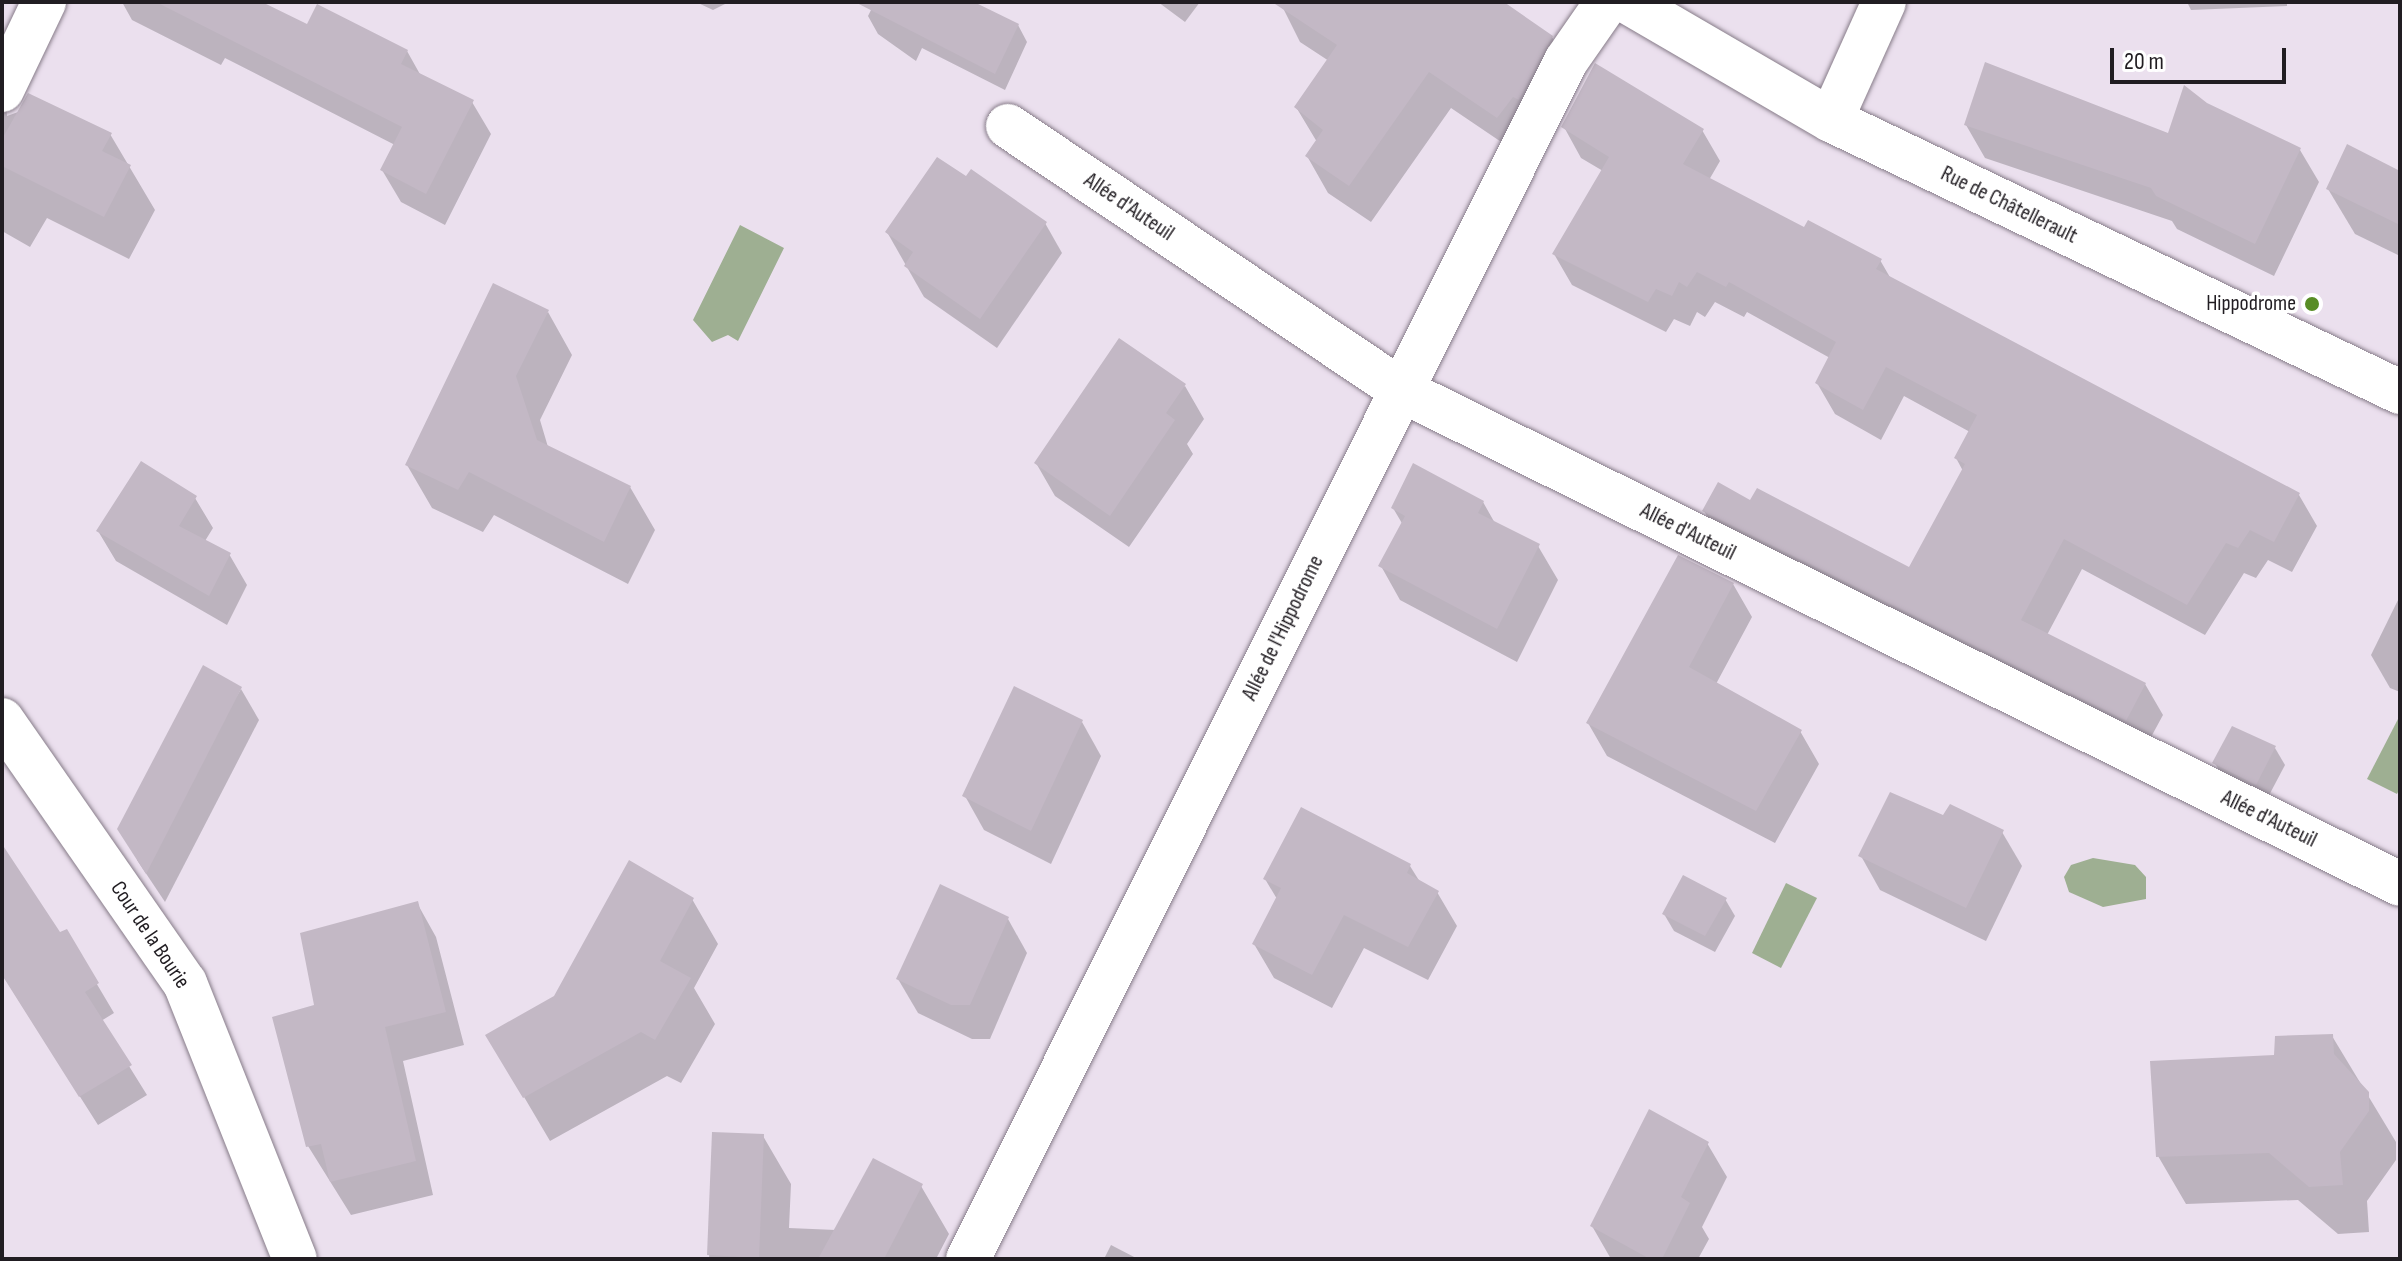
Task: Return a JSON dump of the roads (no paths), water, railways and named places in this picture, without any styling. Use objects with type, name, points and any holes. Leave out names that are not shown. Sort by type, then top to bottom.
[{"type":"street","points":[[2,90],[44,2]]},
{"type":"street","name":"Allée de l'Hippodrome","points":[[968,1259],[1566,61],[1607,2]]},
{"type":"street","name":"Rue de Châtellerault","points":[[1628,2],[1831,120],[2400,392]]},
{"type":"street","points":[[1831,120],[1884,2]]},
{"type":"street","name":"Allée d'Auteuil","points":[[1008,126],[1401,390],[2400,884]]},
{"type":"street","name":"Cour de la Bourie","points":[[2,720],[185,983],[295,1259]]},
{"type":"place","name":"Hippodrome","points":[[2312,304]]}]
